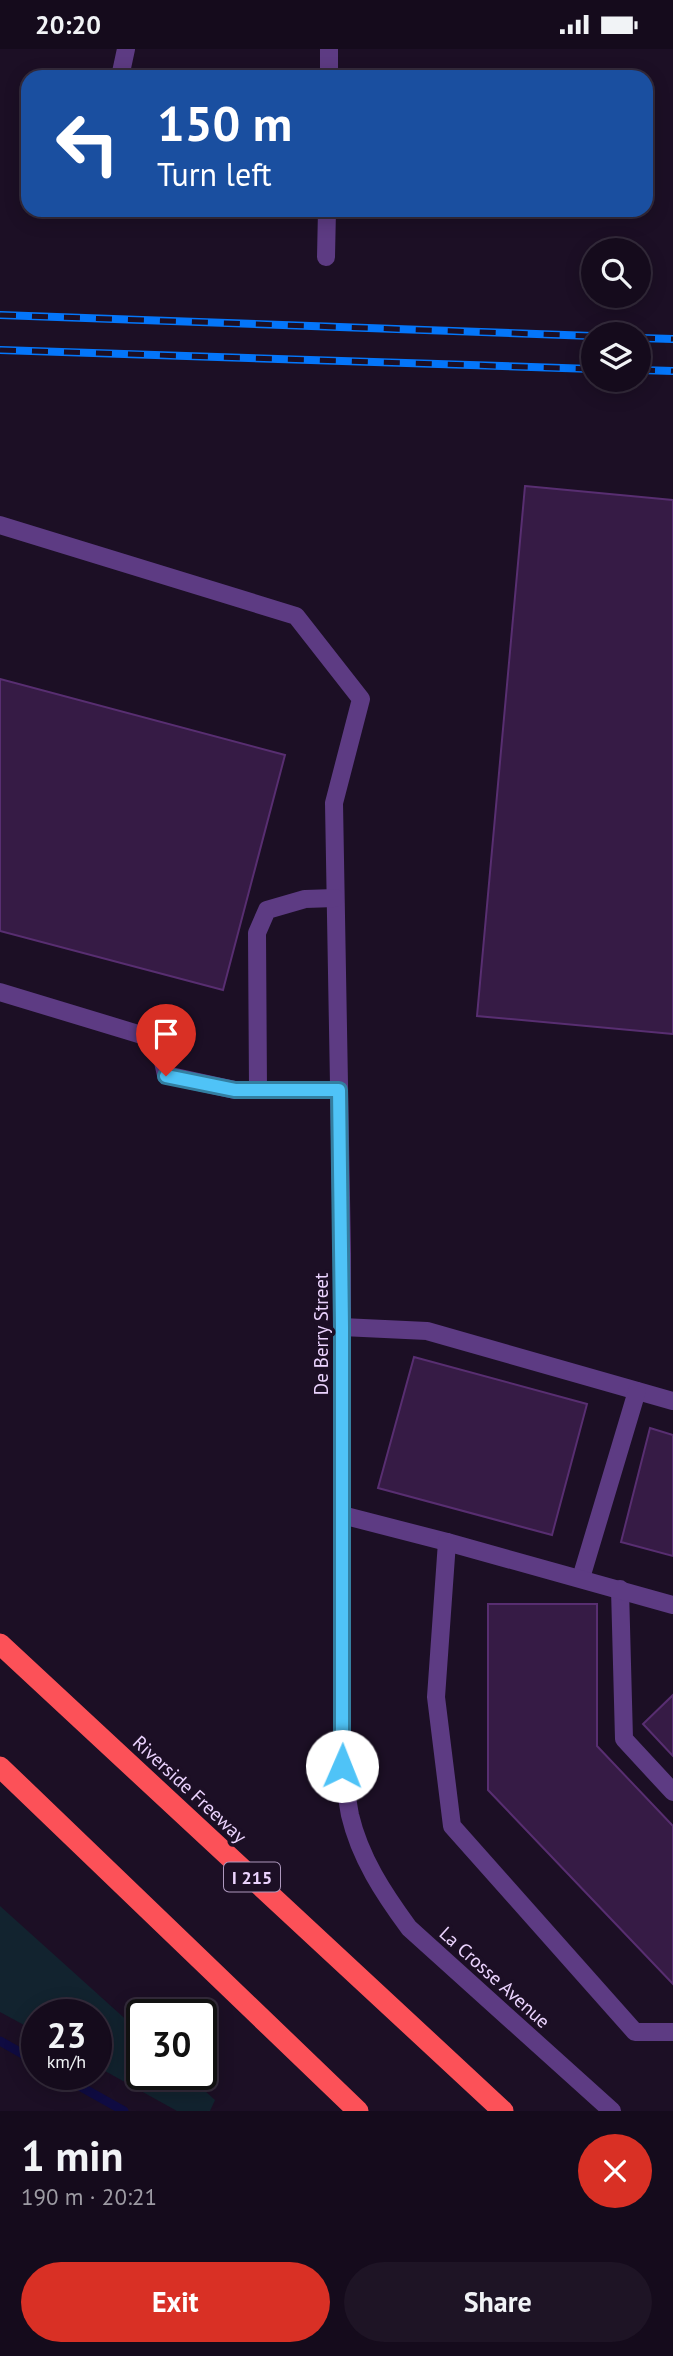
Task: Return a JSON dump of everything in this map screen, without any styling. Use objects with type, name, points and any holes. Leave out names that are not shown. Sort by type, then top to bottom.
[{"type":"highway","name":"Riverside Freeway","points":[[0,1644],[503,2111]]},
{"type":"highway","points":[[0,1767],[358,2111]]},
{"type":"street","points":[[122,70],[126,49]]},
{"type":"street","points":[[329,49],[329,70]]},
{"type":"street","points":[[326,257],[327,217]]},
{"type":"street","name":"De Berry Street","points":[[0,525],[296,616],[362,699],[334,803],[342,1327],[342,1766],[351,1817],[366,1861]]},
{"type":"street","points":[[258,1089],[257,933],[267,910],[304,899],[335,898]]},
{"type":"street","points":[[0,992],[158,1040],[166,1076],[235,1090],[339,1090]]},
{"type":"street","points":[[342,1327],[427,1331],[673,1401]]},
{"type":"street","points":[[581,1577],[637,1391]]},
{"type":"street","points":[[342,1515],[581,1577],[673,1605]]},
{"type":"street","points":[[447,1542],[436,1697],[452,1826],[635,2032],[673,2032]]},
{"type":"street","points":[[620,1589],[624,1739],[673,1792]]},
{"type":"street","name":"La Crosse Avenue","points":[[366,1861],[409,1928],[612,2111]]},
{"type":"shaded area","points":[[0,1906],[103,1999],[21,1999],[21,2023],[0,2012]]},
{"type":"shaded area","points":[[112,2007],[126,2020],[126,2083],[112,2075]]},
{"type":"shaded area","points":[[139,2090],[204,2090],[215,2100],[210,2111],[177,2111]]},
{"type":"building","points":[[525,486],[673,500],[673,1034],[477,1016]]},
{"type":"building","points":[[0,679],[285,755],[223,990],[0,931]]},
{"type":"building","points":[[414,1357],[587,1404],[552,1535],[378,1488]]},
{"type":"building","points":[[650,1428],[673,1435],[673,1556],[621,1542]]},
{"type":"building","points":[[488,1604],[597,1604],[597,1746],[673,1826],[673,1984],[488,1790]]},
{"type":"building","points":[[673,1695],[673,1756],[643,1724]]},
{"type":"waterway","points":[[0,2041],[21,2053]]},
{"type":"waterway","points":[[87,2090],[124,2111]]},
{"type":"railway","points":[[0,315],[581,336]]},
{"type":"railway","points":[[651,338],[673,339]]},
{"type":"railway","points":[[0,350],[581,369]]},
{"type":"railway","points":[[651,370],[673,371]]},
{"type":"route","points":[[166,1076],[235,1090],[339,1090],[342,1766]]}]
